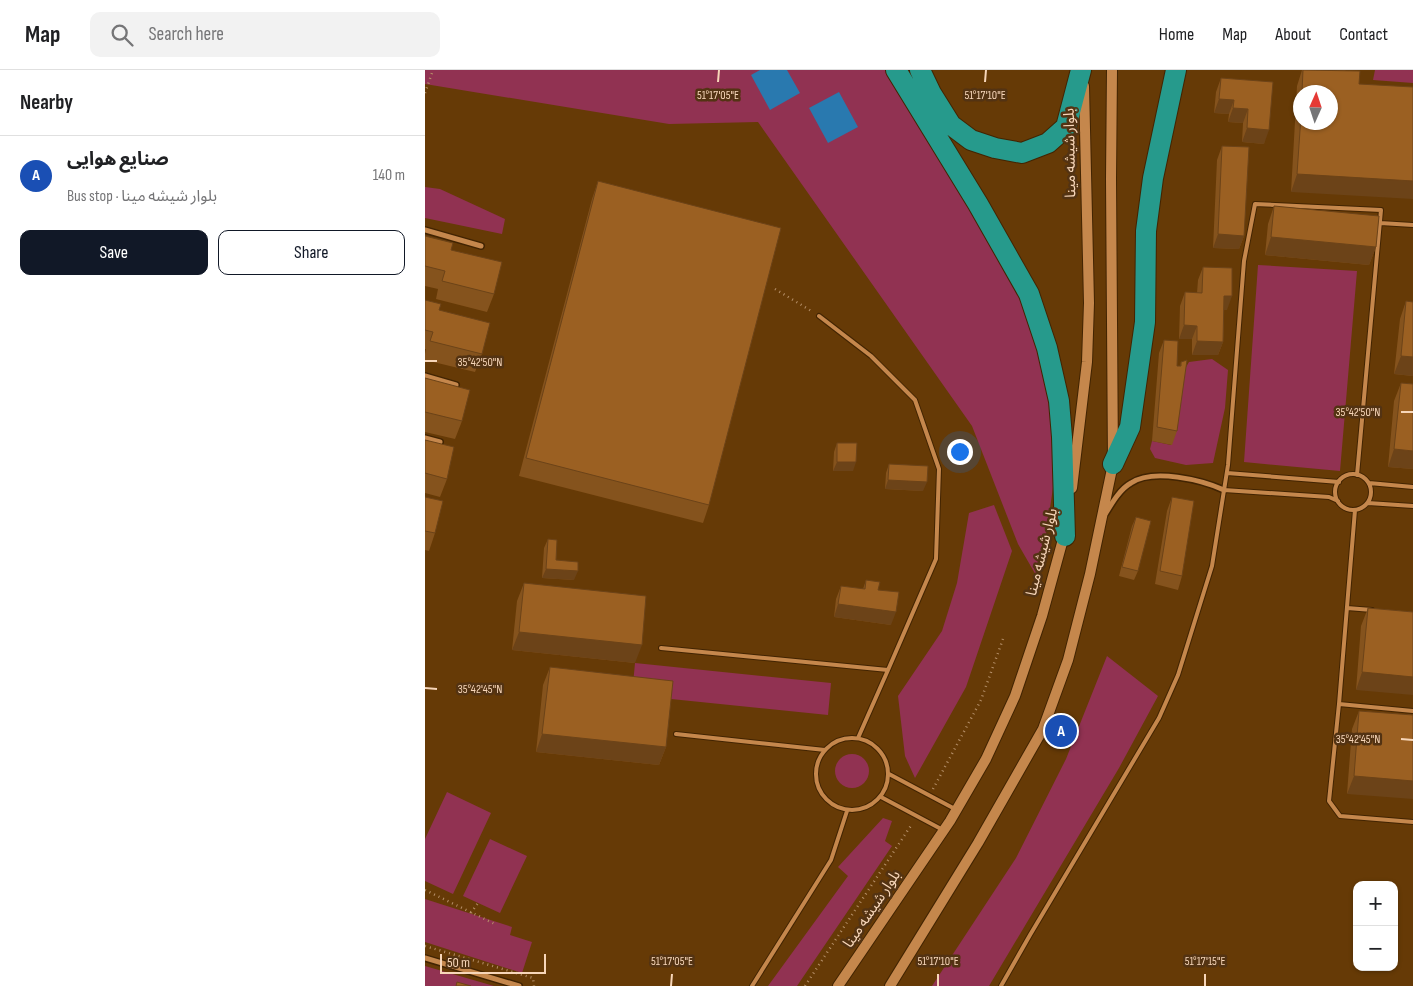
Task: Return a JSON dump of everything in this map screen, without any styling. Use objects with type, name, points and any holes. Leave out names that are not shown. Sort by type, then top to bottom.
[{"type":"highway","points":[[896,70],[978,204],[1029,294],[1047,348],[1059,401],[1065,536]]},
{"type":"highway","points":[[920,70],[931,93],[951,125],[971,140],[995,148],[1022,153],[1048,143],[1066,126],[1082,70]]},
{"type":"highway","points":[[1113,464],[1130,427],[1145,322],[1146,231],[1153,178],[1176,70]]},
{"type":"main road","name":"بلوار شیشه مینا","points":[[838,986],[957,810],[986,759],[1015,696],[1042,616],[1065,536],[1087,362],[1089,303],[1082,70]]},
{"type":"main road","points":[[890,986],[978,843],[1043,729],[1068,660],[1090,574],[1113,464],[1112,70]]},
{"type":"street","points":[[425,230],[481,246]]},
{"type":"street","points":[[425,376],[456,384]]},
{"type":"street","points":[[425,438],[440,442]]},
{"type":"street","points":[[1101,519],[1115,499],[1131,482],[1155,475],[1210,484],[1224,490]]},
{"type":"street","points":[[425,958],[519,986]]},
{"type":"lane","points":[[1001,986],[1159,718],[1178,674],[1212,566],[1227,473],[1244,261],[1255,204],[1381,210],[1357,475]]},
{"type":"lane","points":[[1380,223],[1413,225]]},
{"type":"lane","points":[[819,316],[871,356],[915,400],[939,469],[936,559],[858,738]]},
{"type":"lane","points":[[1227,473],[1339,482]]},
{"type":"lane","points":[[1224,490],[1329,497],[1338,501],[1345,508],[1355,510],[1368,502],[1371,493],[1369,484],[1357,475],[1347,476],[1339,482],[1335,491],[1338,501]]},
{"type":"lane","points":[[1369,484],[1413,487]]},
{"type":"lane","points":[[1368,502],[1413,506]]},
{"type":"lane","points":[[1355,510],[1329,801],[1340,816],[1413,822]]},
{"type":"lane","points":[[1347,608],[1375,610]]},
{"type":"lane","points":[[661,648],[888,670]]},
{"type":"lane","points":[[1339,704],[1413,711]]},
{"type":"lane","points":[[676,734],[825,750]]},
{"type":"lane","points":[[858,738],[870,742],[880,750],[886,761],[889,774],[887,786],[881,797],[871,806],[860,810],[847,811],[835,807],[826,800],[816,781],[819,759],[825,750],[833,743],[845,739],[858,738]]},
{"type":"lane","points":[[889,774],[957,810]]},
{"type":"lane","points":[[881,797],[943,830]]},
{"type":"lane","points":[[752,986],[831,860],[847,811]]},
{"type":"path","points":[[425,93],[433,70]]},
{"type":"path","points":[[775,289],[819,316]]},
{"type":"path","points":[[425,890],[495,924]]},
{"type":"path","points":[[471,912],[478,902]]},
{"type":"path","points":[[425,946],[533,978],[534,986]]},
{"type":"shaded area","points":[[425,70],[887,70],[998,252],[1024,304],[1049,380],[1054,481],[1046,535],[1037,577],[1018,544],[972,426],[758,122],[669,124],[425,84]]},
{"type":"shaded area","points":[[1375,70],[1413,70],[1413,83],[1373,80]]},
{"type":"shaded area","points":[[425,187],[440,189],[505,219],[502,234],[425,218]]},
{"type":"shaded area","points":[[1258,265],[1357,271],[1340,471],[1244,462]]},
{"type":"shaded area","points":[[1212,359],[1228,370],[1225,408],[1213,463],[1186,465],[1155,458],[1150,449],[1152,441],[1171,445],[1182,374],[1189,362]]},
{"type":"shaded area","points":[[994,505],[1012,551],[966,687],[915,778],[905,756],[898,696],[942,631],[957,583],[969,513]]},
{"type":"shaded area","points":[[1107,656],[1158,696],[1119,768],[989,986],[932,986],[1016,858],[1066,759]]},
{"type":"shaded area","points":[[635,663],[831,683],[828,715],[632,695]]},
{"type":"shaded area","points":[[852,754],[859,755],[864,759],[868,764],[868,778],[864,783],[859,787],[852,788],[845,787],[840,783],[836,778],[835,771],[836,764],[840,759],[845,755]]},
{"type":"shaded area","points":[[447,792],[491,813],[453,894],[425,881],[425,839]]},
{"type":"shaded area","points":[[883,818],[892,821],[885,841],[892,846],[797,986],[768,986],[848,876],[838,867]]},
{"type":"shaded area","points":[[490,839],[527,856],[500,913],[463,896]]},
{"type":"shaded area","points":[[425,899],[512,927],[510,935],[532,942],[522,973],[425,942]]},
{"type":"shaded area","points":[[425,966],[494,986],[425,986]]},
{"type":"water","points":[[760,70],[787,70],[800,93],[770,110],[751,75]]},
{"type":"water","points":[[839,92],[858,127],[828,143],[809,108]]},
{"type":"building","points":[[1303,70],[1360,71],[1359,84],[1413,87],[1413,181],[1297,174],[1300,130],[1338,130],[1338,85],[1302,85]]},
{"type":"building","points":[[1221,78],[1273,82],[1269,130],[1247,128],[1248,109],[1233,108],[1234,100],[1219,99]]},
{"type":"building","points":[[1222,146],[1249,147],[1244,236],[1218,234]]},
{"type":"building","points":[[598,181],[781,228],[709,505],[526,458]]},
{"type":"building","points":[[1274,206],[1379,216],[1376,247],[1271,237]]},
{"type":"building","points":[[425,236],[453,243],[451,250],[502,262],[494,294],[442,281],[445,271],[425,266]]},
{"type":"building","points":[[1203,267],[1232,268],[1232,296],[1224,296],[1223,342],[1197,341],[1197,326],[1184,325],[1185,292],[1202,293]]},
{"type":"building","points":[[425,300],[441,304],[439,310],[490,323],[482,354],[430,341],[433,332],[425,330]]},
{"type":"building","points":[[1406,301],[1413,302],[1413,357],[1401,356]]},
{"type":"building","points":[[1164,340],[1178,341],[1177,366],[1181,366],[1181,362],[1187,360],[1177,431],[1157,427]]},
{"type":"building","points":[[425,378],[470,390],[462,421],[425,412]]},
{"type":"building","points":[[1401,383],[1413,384],[1413,451],[1394,449]]},
{"type":"building","points":[[425,440],[454,447],[447,479],[425,473]]},
{"type":"building","points":[[837,443],[857,443],[856,462],[837,462]]},
{"type":"building","points":[[889,464],[928,466],[927,482],[888,480]]},
{"type":"building","points":[[425,497],[443,501],[435,533],[425,531]]},
{"type":"building","points":[[1172,497],[1194,501],[1182,576],[1160,571]]},
{"type":"building","points":[[1136,517],[1151,521],[1138,571],[1122,567]]},
{"type":"building","points":[[548,539],[557,540],[556,560],[578,562],[578,571],[546,569]]},
{"type":"building","points":[[866,580],[880,582],[878,590],[899,592],[896,612],[838,604],[841,586],[865,589]]},
{"type":"building","points":[[524,583],[646,596],[642,645],[519,632]]},
{"type":"building","points":[[1368,608],[1413,612],[1413,677],[1362,672]]},
{"type":"building","points":[[550,667],[673,681],[666,747],[542,734]]},
{"type":"building","points":[[1359,711],[1413,715],[1413,781],[1354,776]]},
{"type":"building","points":[[457,982],[471,986],[456,986]]},
{"type":"place","name":"صنایع هوایی","points":[[1061,731]]}]
